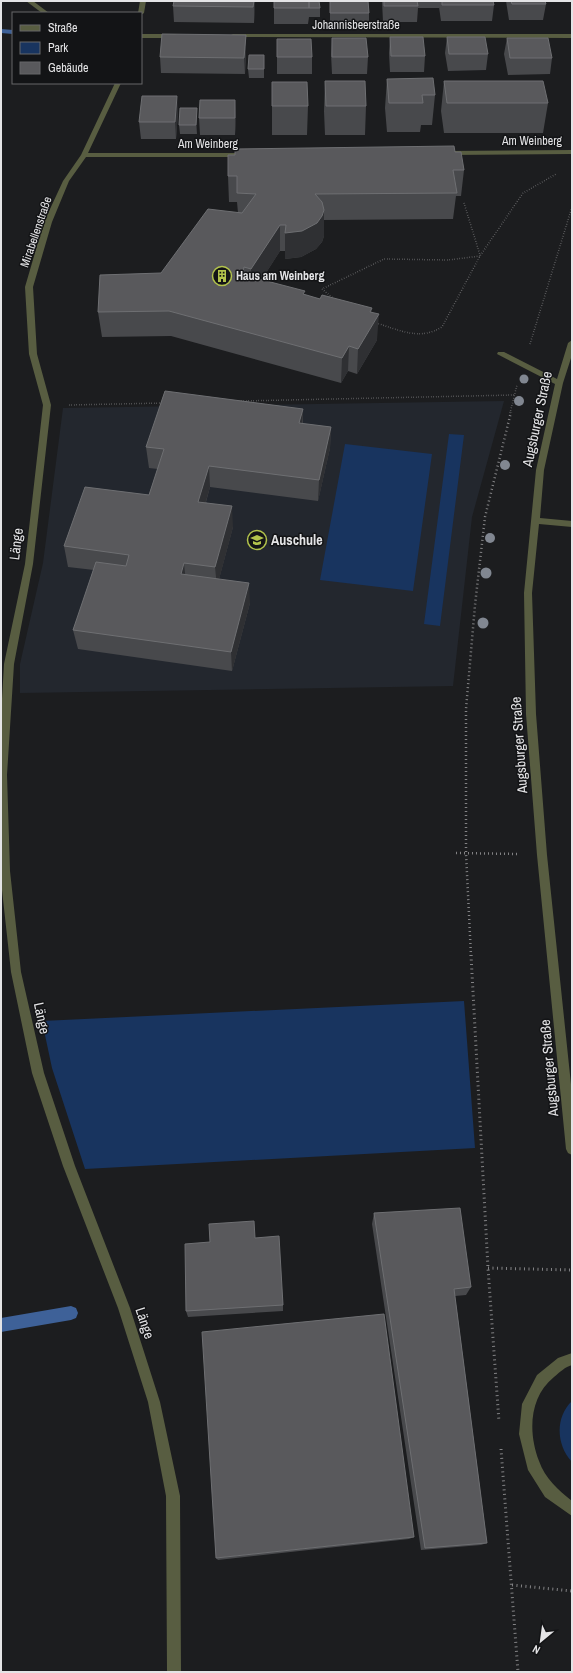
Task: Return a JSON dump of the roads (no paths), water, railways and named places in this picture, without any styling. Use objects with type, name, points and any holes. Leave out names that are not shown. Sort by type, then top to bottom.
[{"type":"street","points":[[29,1],[45,12]]},
{"type":"street","points":[[141,12],[143,1]]},
{"type":"street","points":[[142,36],[181,36]]},
{"type":"street","name":"Johannisbeerstraße","points":[[229,36],[572,36]]},
{"type":"street","name":"Mirabellenstraße","points":[[33,354],[29,287],[48,222],[66,181],[84,156],[118,84]]},
{"type":"street","name":"Am Weinberg","points":[[438,153],[572,152]]},
{"type":"street","name":"Am Weinberg","points":[[84,156],[257,154]]},
{"type":"street","name":"Augsburger Straße","points":[[572,343],[558,382],[540,470],[528,593],[532,714],[542,855],[572,1149]]},
{"type":"street","name":"Länge","points":[[33,354],[47,405],[29,564],[10,664],[2,774],[5,871],[16,972],[38,1073],[69,1166],[124,1308],[154,1402],[173,1496],[174,1672]]},
{"type":"street","points":[[501,354],[558,382]]},
{"type":"street","points":[[535,521],[572,524]]},
{"type":"street","points":[[572,1359],[562,1362],[541,1378],[528,1404],[525,1434],[532,1465],[550,1492],[572,1509]]},
{"type":"waterway","points":[[1,31],[12,32]]},
{"type":"waterway","points":[[1,1325],[71,1313]]},
{"type":"place","name":"Haus am Weinberg","points":[[222,276]]},
{"type":"place","name":"Auschule","points":[[257,540]]}]
